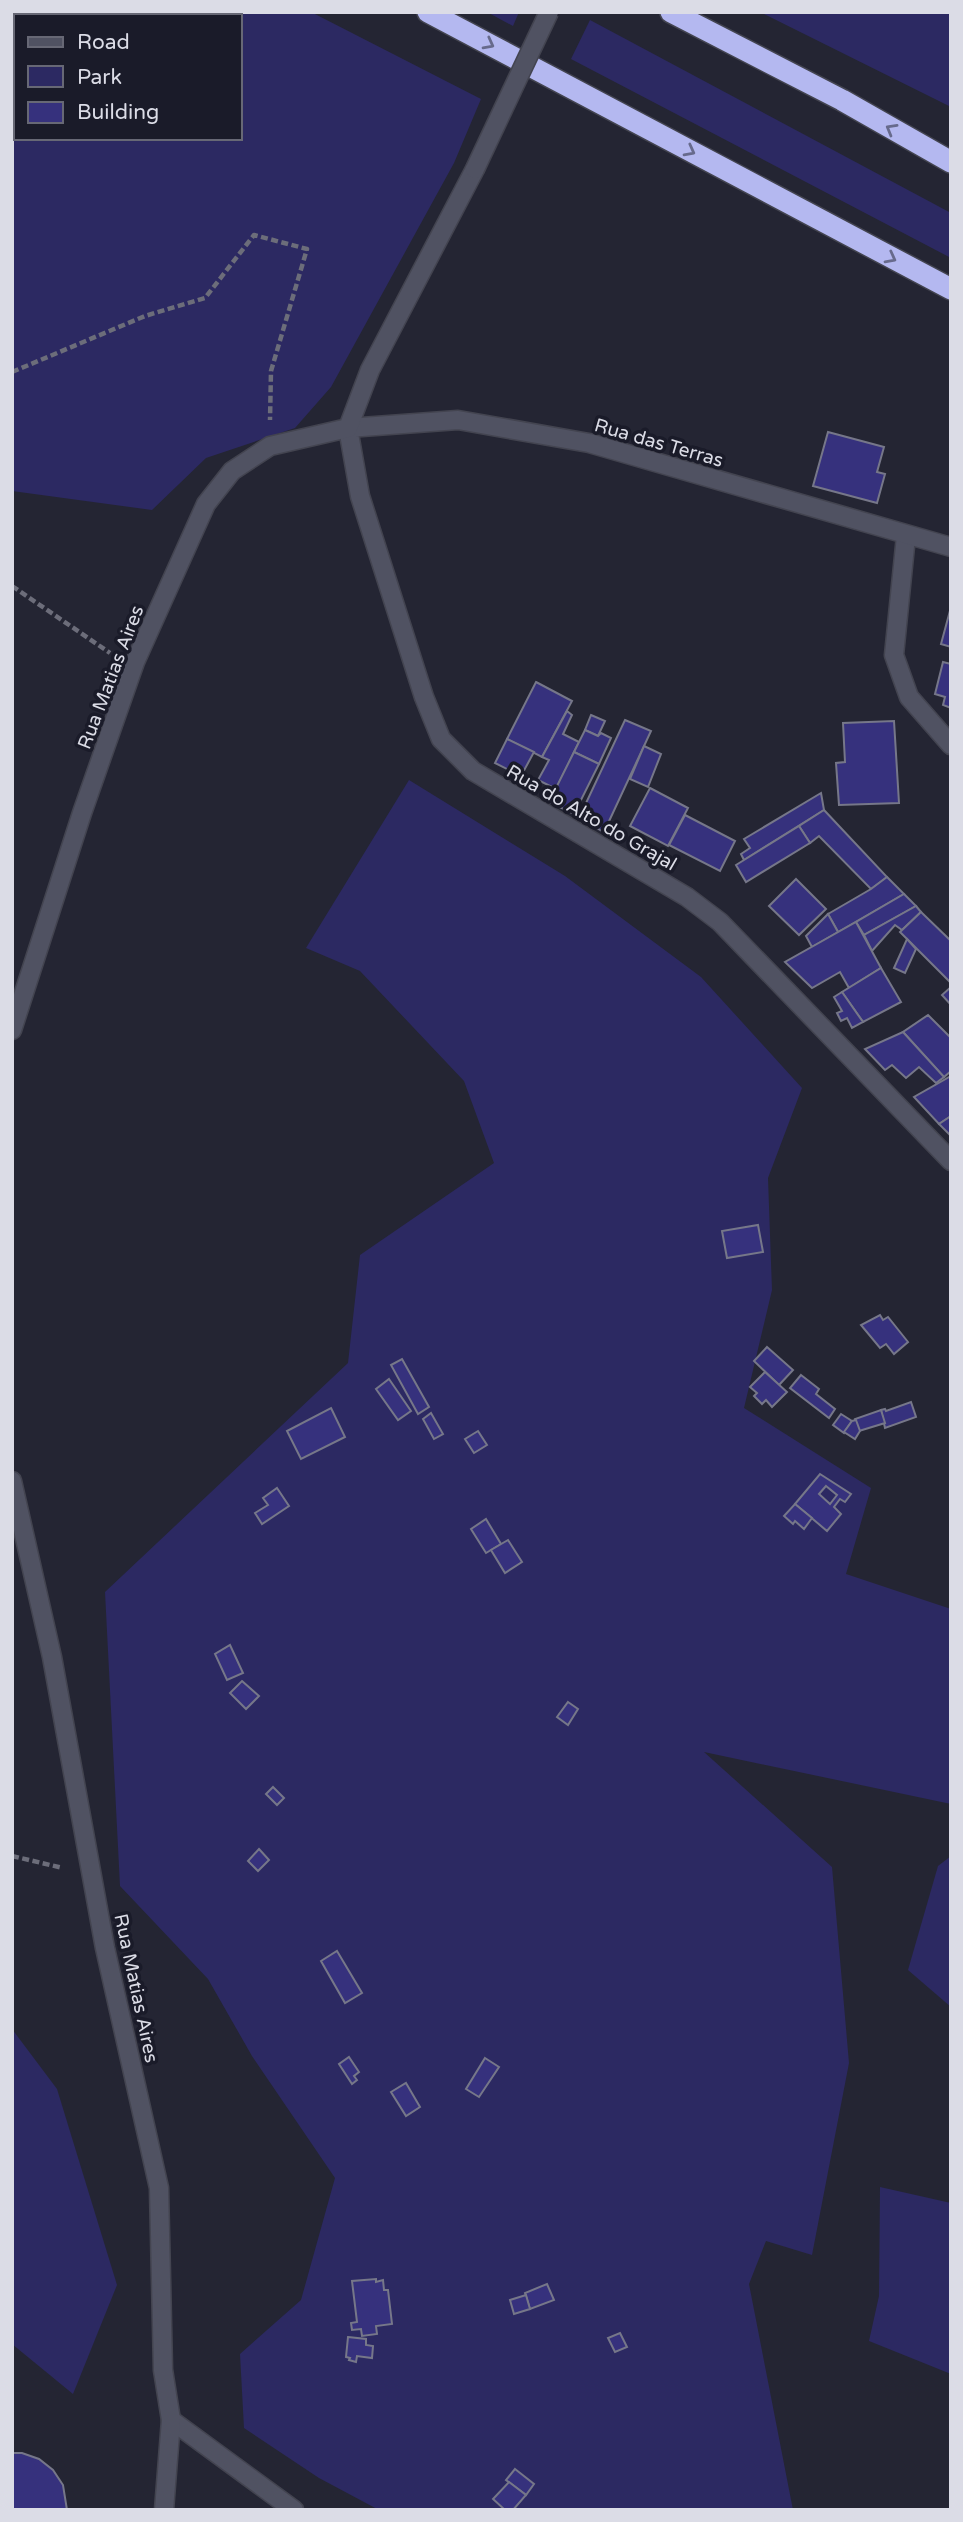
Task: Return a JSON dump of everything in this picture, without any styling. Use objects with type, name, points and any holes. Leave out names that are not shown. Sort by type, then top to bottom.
[{"type":"highway","points":[[428,12],[951,289]]},
{"type":"highway","points":[[671,12],[842,100],[951,162]]},
{"type":"street","points":[[348,428],[370,370],[475,169],[549,12]]},
{"type":"street","name":"Rua das Terras","points":[[348,428],[458,420],[589,443],[951,547]]},
{"type":"street","name":"Rua Matias Aires","points":[[12,1030],[82,813],[135,662],[206,504],[232,471],[270,446],[348,428]]},
{"type":"street","name":"Rua do Alto do Grajal","points":[[348,428],[360,496],[424,697],[441,739],[473,771],[687,897],[720,922],[951,1161]]},
{"type":"street","points":[[906,536],[894,656],[909,697],[951,745]]},
{"type":"street","name":"Rua Matias Aires","points":[[12,1481],[52,1657],[105,1948],[159,2188],[163,2370],[171,2420],[164,2510]]},
{"type":"street","points":[[171,2420],[294,2510]]},
{"type":"path","points":[[12,372],[145,316],[205,298],[254,235],[307,250],[271,371],[270,446]]},
{"type":"path","points":[[12,586],[107,652],[135,662]]},
{"type":"path","points":[[12,1856],[92,1874]]},
{"type":"green space","points":[[12,12],[311,12],[481,99],[454,163],[331,387],[295,428],[206,458],[152,510],[12,491]]},
{"type":"green space","points":[[487,12],[519,12],[513,26]]},
{"type":"green space","points":[[760,12],[951,12],[951,107]]},
{"type":"green space","points":[[590,20],[951,213],[951,258],[571,59]]},
{"type":"green space","points":[[409,780],[565,876],[701,977],[802,1088],[768,1178],[772,1290],[744,1408],[871,1488],[846,1574],[951,1609],[951,1804],[704,1752],[832,1867],[849,2063],[812,2255],[766,2241],[749,2284],[793,2510],[379,2510],[319,2478],[244,2428],[240,2354],[301,2300],[335,2178],[252,2056],[208,1979],[120,1886],[105,1592],[348,1363],[360,1255],[494,1163],[464,1081],[360,971],[306,948]]},
{"type":"green space","points":[[951,1856],[951,2007],[908,1970],[938,1866]]},
{"type":"green space","points":[[12,2029],[57,2089],[117,2285],[73,2394],[12,2344]]},
{"type":"green space","points":[[880,2187],[951,2203],[951,2374],[869,2341],[879,2296]]},
{"type":"building","points":[[828,432],[884,447],[877,472],[885,474],[877,503],[813,486]]},
{"type":"building","points":[[951,607],[951,647],[941,644]]},
{"type":"building","points":[[943,662],[951,664],[951,708],[943,705],[945,697],[935,694]]},
{"type":"building","points":[[536,682],[572,701],[542,757],[507,739]]},
{"type":"building","points":[[567,711],[572,715],[563,734],[579,742],[556,789],[538,780],[549,760],[542,757]]},
{"type":"building","points":[[591,715],[605,721],[598,736],[585,730]]},
{"type":"building","points":[[625,720],[651,731],[604,832],[579,818]]},
{"type":"building","points":[[894,721],[899,803],[839,805],[836,763],[845,762],[843,723]]},
{"type":"building","points":[[585,730],[611,738],[599,764],[574,752]]},
{"type":"building","points":[[507,739],[534,752],[521,776],[495,763]]},
{"type":"building","points":[[644,746],[661,754],[648,787],[630,779]]},
{"type":"building","points":[[574,752],[599,764],[574,814],[549,802]]},
{"type":"building","points":[[650,788],[688,808],[668,846],[630,826]]},
{"type":"building","points":[[821,793],[824,810],[744,860],[741,854],[750,848],[744,839]]},
{"type":"building","points":[[824,810],[887,877],[871,889],[819,836],[810,843],[799,826]]},
{"type":"building","points":[[685,815],[735,841],[720,871],[669,845]]},
{"type":"building","points":[[799,826],[810,843],[746,882],[736,865]]},
{"type":"building","points":[[887,877],[904,894],[838,932],[828,914]]},
{"type":"building","points":[[796,879],[826,909],[799,935],[769,906]]},
{"type":"building","points":[[904,894],[916,906],[864,935],[856,922]]},
{"type":"building","points":[[916,906],[921,912],[902,930],[895,925],[872,951],[864,935]]},
{"type":"building","points":[[921,912],[951,941],[951,983],[900,932]]},
{"type":"building","points":[[828,914],[838,932],[812,947],[806,936]]},
{"type":"building","points":[[856,922],[881,968],[849,988],[840,972],[812,988],[785,962]]},
{"type":"building","points":[[907,939],[916,949],[905,973],[894,968]]},
{"type":"building","points":[[881,968],[901,1002],[863,1022],[842,992]]},
{"type":"building","points":[[951,987],[951,1005],[942,995]]},
{"type":"building","points":[[842,992],[863,1022],[852,1028],[847,1018],[841,1021],[837,1013],[842,1011],[834,997]]},
{"type":"building","points":[[928,1015],[951,1038],[951,1071],[944,1077],[903,1032]]},
{"type":"building","points":[[903,1032],[944,1077],[936,1083],[919,1067],[906,1078],[892,1065],[885,1070],[865,1049]]},
{"type":"building","points":[[951,1076],[951,1116],[939,1124],[914,1097]]},
{"type":"building","points":[[951,1116],[951,1136],[939,1124]]},
{"type":"building","points":[[758,1225],[763,1252],[727,1258],[722,1231]]},
{"type":"building","points":[[880,1315],[883,1320],[888,1317],[908,1342],[894,1354],[886,1344],[880,1348],[861,1325]]},
{"type":"building","points":[[767,1347],[793,1370],[779,1385],[754,1361]]},
{"type":"building","points":[[402,1359],[429,1407],[418,1414],[391,1365]]},
{"type":"building","points":[[765,1372],[787,1392],[772,1407],[766,1400],[762,1404],[754,1396],[757,1393],[750,1387]]},
{"type":"building","points":[[801,1375],[819,1389],[816,1394],[835,1409],[829,1418],[790,1388]]},
{"type":"building","points":[[389,1379],[411,1411],[398,1420],[376,1389]]},
{"type":"building","points":[[911,1402],[916,1417],[885,1428],[881,1410],[886,1411]]},
{"type":"building","points":[[331,1408],[345,1437],[301,1459],[287,1431]]},
{"type":"building","points":[[881,1410],[885,1423],[859,1431],[855,1419]]},
{"type":"building","points":[[431,1413],[443,1434],[434,1439],[423,1419]]},
{"type":"building","points":[[841,1414],[852,1421],[844,1433],[833,1425]]},
{"type":"building","points":[[856,1420],[860,1431],[855,1439],[844,1432],[852,1421]]},
{"type":"building","points":[[478,1431],[487,1445],[474,1453],[465,1439]]},
{"type":"building","points":[[820,1474],[851,1494],[845,1502],[840,1499],[834,1507],[841,1514],[827,1531],[795,1504]],"holes":[[[826,1486],[837,1495],[830,1504],[819,1494]]]},
{"type":"building","points":[[277,1488],[289,1506],[262,1524],[255,1513],[268,1505],[263,1498]]},
{"type":"building","points":[[795,1504],[812,1518],[804,1529],[784,1516]]},
{"type":"building","points":[[486,1519],[501,1544],[486,1553],[471,1529]]},
{"type":"building","points":[[508,1540],[522,1562],[505,1573],[491,1550]]},
{"type":"building","points":[[230,1645],[243,1673],[227,1680],[215,1654]]},
{"type":"building","points":[[242,1681],[259,1696],[246,1709],[230,1693]]},
{"type":"building","points":[[568,1702],[578,1709],[568,1725],[557,1717]]},
{"type":"building","points":[[273,1787],[284,1798],[277,1805],[266,1794]]},
{"type":"building","points":[[259,1849],[269,1860],[258,1871],[248,1861]]},
{"type":"building","points":[[337,1951],[362,1993],[345,2003],[321,1961]]},
{"type":"building","points":[[349,2057],[359,2072],[354,2076],[357,2080],[352,2084],[339,2064]]},
{"type":"building","points":[[485,2058],[499,2067],[479,2097],[466,2089]]},
{"type":"building","points":[[406,2083],[420,2107],[406,2116],[391,2092]]},
{"type":"building","points":[[376,2279],[376,2282],[383,2280],[384,2290],[388,2290],[392,2324],[376,2326],[377,2334],[362,2336],[361,2329],[352,2330],[351,2323],[357,2322],[352,2281]]},
{"type":"building","points":[[547,2284],[554,2300],[530,2309],[525,2293]]},
{"type":"building","points":[[526,2295],[530,2309],[514,2314],[510,2300]]},
{"type":"building","points":[[620,2333],[627,2347],[615,2352],[608,2338]]},
{"type":"building","points":[[348,2337],[366,2339],[366,2345],[373,2346],[372,2358],[357,2356],[356,2362],[349,2360],[350,2358],[346,2357]]},
{"type":"building","points":[[12,2453],[22,2453],[39,2459],[53,2470],[63,2485],[67,2510],[12,2510]]},
{"type":"building","points":[[515,2469],[534,2484],[526,2495],[506,2480]]},
{"type":"building","points":[[509,2482],[526,2495],[513,2510],[505,2510],[493,2499]]}]
